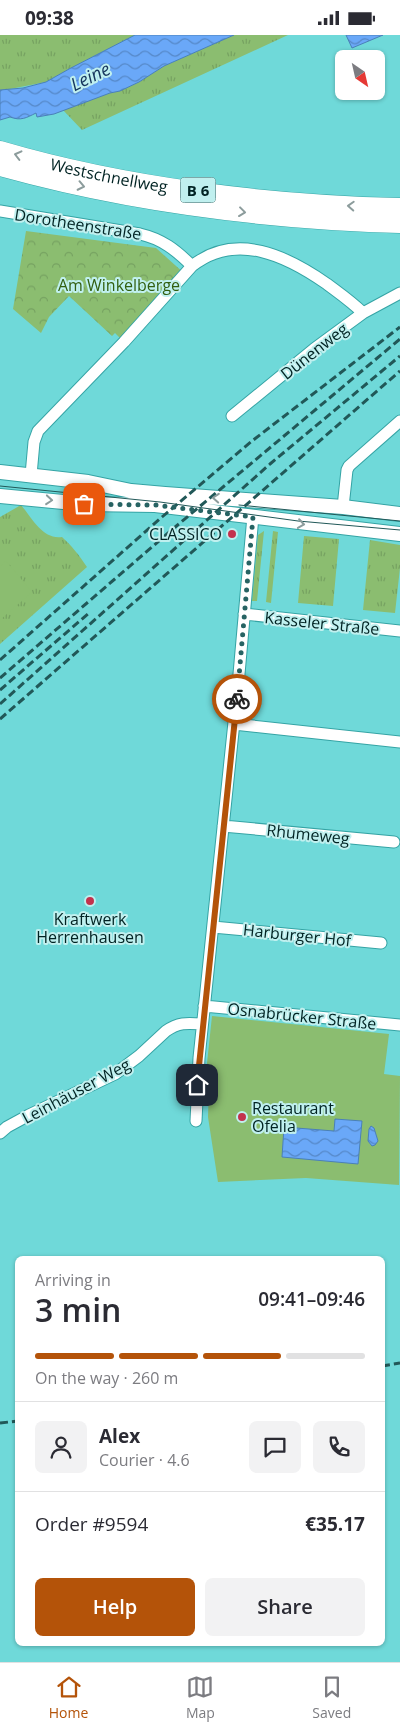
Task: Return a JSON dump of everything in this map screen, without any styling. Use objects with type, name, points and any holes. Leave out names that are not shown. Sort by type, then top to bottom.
[{"type":"highway","name":"Westschnellweg","points":[[0,150],[69,167],[201,191],[276,200],[353,206],[400,207]]},
{"type":"highway","name":"Westschnellweg","points":[[0,167],[87,187],[200,207],[276,216],[400,224]]},
{"type":"street","name":"Dorotheenstraße","points":[[0,211],[155,237],[168,245],[192,266]]},
{"type":"street","points":[[31,475],[34,442],[38,431],[124,342],[192,266],[214,252],[247,249],[276,255],[308,271],[356,305],[363,313]]},
{"type":"street","name":"Dünenweg","points":[[232,416],[314,349],[363,313],[400,293]]},
{"type":"street","points":[[343,507],[349,466],[400,421]]},
{"type":"street","points":[[0,472],[88,482],[140,492],[343,507],[400,514]]},
{"type":"street","points":[[0,495],[84,504],[155,505],[311,525],[400,534]]},
{"type":"street","points":[[196,1121],[202,1024],[234,724],[253,517]]},
{"type":"street","name":"Kasseler Straße","points":[[244,614],[400,631]]},
{"type":"street","points":[[234,724],[400,743]]},
{"type":"street","name":"Rhumeweg","points":[[223,826],[394,842]]},
{"type":"street","name":"Harburger Hof","points":[[213,927],[381,943]]},
{"type":"street","name":"Osnabrücker Straße","points":[[204,1006],[400,1025]]},
{"type":"street","name":"Leinhäuser Weg","points":[[0,1133],[29,1115],[115,1074],[173,1026],[181,1023],[202,1024]]},
{"type":"green space","points":[[0,35],[135,35],[46,82],[0,90]]},
{"type":"green space","points":[[234,35],[288,35],[82,130],[63,110],[120,91],[139,82],[164,66]]},
{"type":"green space","name":"Am Winkelberge","points":[[26,231],[156,248],[185,274],[124,342],[115,333],[112,336],[69,296],[49,317],[41,333],[13,309]]},
{"type":"green space","points":[[21,505],[44,532],[66,540],[87,567],[0,644],[0,517]]},
{"type":"green space","points":[[264,531],[257,601],[252,601],[258,535]]},
{"type":"green space","points":[[273,531],[278,532],[271,603],[266,602]]},
{"type":"green space","points":[[304,536],[339,539],[333,606],[298,603]]},
{"type":"green space","points":[[370,540],[400,545],[400,568],[395,613],[363,610]]},
{"type":"green space","points":[[6,561],[32,592],[0,620],[0,566]]},
{"type":"green space","points":[[212,1016],[389,1034],[384,1074],[400,1076],[399,1185],[306,1178],[218,1182],[208,1117],[209,1086],[205,1082]]},
{"type":"water","name":"Leine","points":[[135,35],[234,35],[164,66],[139,82],[120,91],[54,114],[37,117],[36,113],[23,118],[10,117],[0,120],[0,90],[23,88],[46,82]]},
{"type":"water","points":[[346,35],[383,35],[352,48]]},
{"type":"water","points":[[335,1119],[362,1121],[358,1164],[282,1157],[284,1127],[334,1131]]},
{"type":"water","points":[[371,1126],[374,1128],[378,1141],[372,1146],[368,1141]]},
{"type":"tram line","points":[[0,486],[160,502],[298,521],[400,530]]},
{"type":"tram line","points":[[239,505],[400,521]]},
{"type":"railway","points":[[0,660],[162,517],[252,441],[400,327]]},
{"type":"railway","points":[[0,678],[174,528],[400,339]]},
{"type":"railway","points":[[0,704],[270,464],[400,356]]},
{"type":"railway","points":[[0,719],[400,371]]},
{"type":"railway","points":[[0,690],[89,613]]},
{"type":"railway","points":[[385,1366],[400,1363]]},
{"type":"railway","points":[[0,1423],[15,1421]]},
{"type":"way so far","points":[[84,504],[155,505],[253,517],[237,699]]},
{"type":"place","name":"CLASSICO","points":[[232,534]]},
{"type":"place","name":"Kraftwerk Herrenhausen","points":[[90,901]]},
{"type":"place","name":"Restaurant Ofelia","points":[[242,1117]]},
{"type":"route","points":[[197,1085],[237,699]]}]
